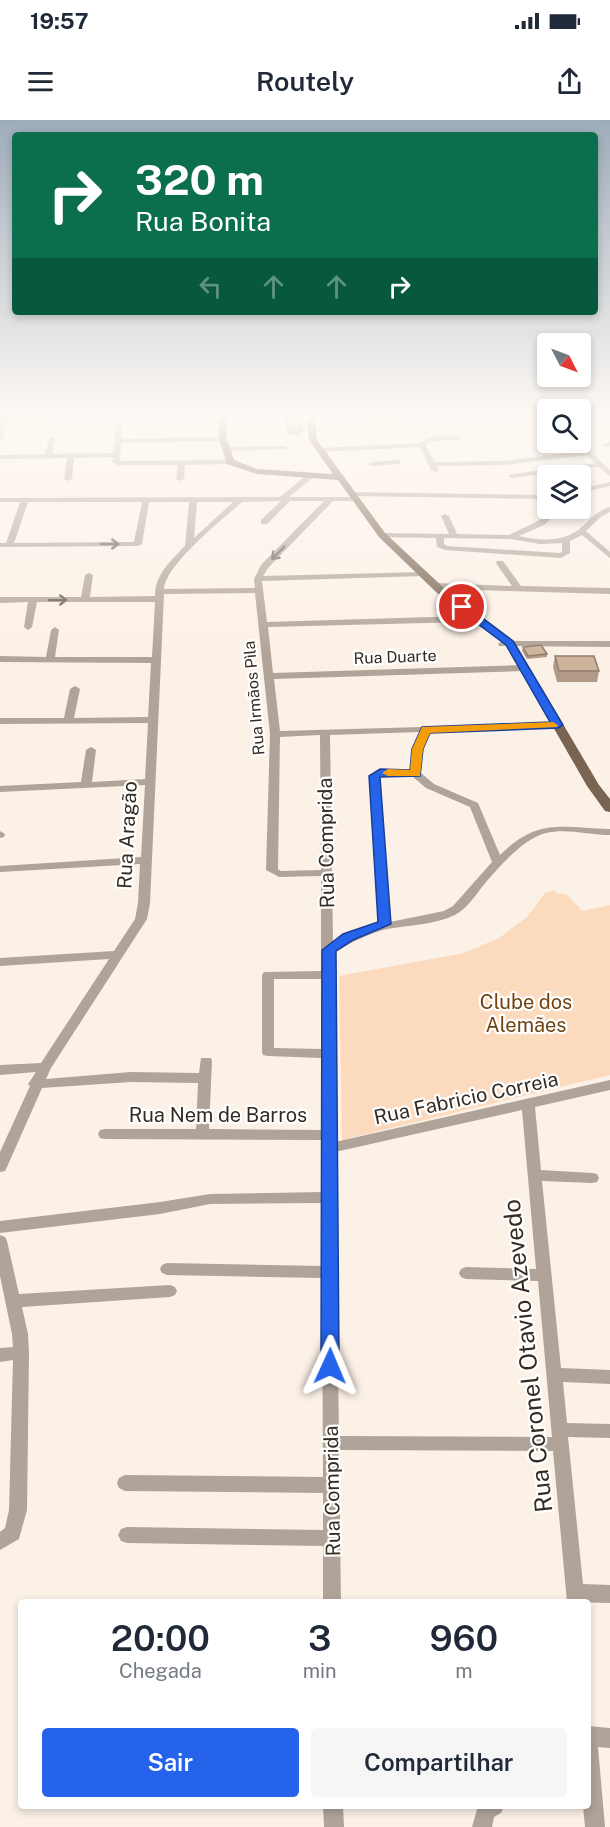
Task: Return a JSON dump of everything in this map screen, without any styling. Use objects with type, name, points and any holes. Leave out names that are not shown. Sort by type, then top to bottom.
[{"type":"main road","points":[[354,497],[382,535],[438,588],[440,593],[506,644],[558,725],[610,816]]},
{"type":"main road","points":[[592,786],[610,808]]},
{"type":"street","points":[[264,522],[288,497]]},
{"type":"street","points":[[0,500],[331,499],[349,497]]},
{"type":"street","points":[[444,497],[445,514],[454,536]]},
{"type":"street","points":[[189,547],[193,499]]},
{"type":"street","name":"Rua Aragão","points":[[0,1167],[35,1084],[141,919],[146,860],[158,596],[163,574],[240,499]]},
{"type":"street","points":[[259,585],[264,567],[331,499]]},
{"type":"street","points":[[9,545],[25,500]]},
{"type":"street","points":[[0,545],[138,544],[146,500]]},
{"type":"street","points":[[382,535],[510,537],[544,542],[566,541],[582,531],[596,516],[610,509]]},
{"type":"street","points":[[510,537],[546,519]]},
{"type":"street","points":[[582,531],[610,556]]},
{"type":"street","points":[[440,536],[440,545],[445,548],[561,556],[566,553],[566,541]]},
{"type":"street","points":[[500,563],[518,588]]},
{"type":"street","points":[[0,600],[85,600],[158,596],[259,585],[423,574]]},
{"type":"street","points":[[85,600],[89,576]]},
{"type":"street","name":"Rua Irmãos Pìla","points":[[259,585],[275,734],[272,870],[279,874],[326,873]]},
{"type":"street","points":[[438,588],[610,591]]},
{"type":"street","points":[[28,627],[33,600]]},
{"type":"street","points":[[263,625],[472,618]]},
{"type":"street","points":[[50,660],[55,630]]},
{"type":"street","points":[[506,644],[610,644]]},
{"type":"street","points":[[0,659],[156,660]]},
{"type":"street","name":"Rua Duarte","points":[[269,676],[522,668]]},
{"type":"street","points":[[68,722],[75,689]]},
{"type":"street","points":[[0,721],[153,720]]},
{"type":"street","points":[[275,734],[558,725]]},
{"type":"street","points":[[416,774],[418,749],[426,729]]},
{"type":"street","name":"Rua Comprida","points":[[325,732],[329,950],[332,1599]]},
{"type":"street","points":[[86,785],[91,750]]},
{"type":"street","points":[[384,924],[374,776],[380,772],[416,774],[430,786],[474,805],[498,864]]},
{"type":"street","points":[[0,789],[150,782]]},
{"type":"street","points":[[329,950],[348,937],[384,924],[448,914],[457,909],[515,846],[544,831],[610,832]]},
{"type":"street","points":[[0,869],[146,860]]},
{"type":"street","points":[[0,962],[119,954]]},
{"type":"street","points":[[328,975],[268,975],[266,1014],[268,1052],[329,1054]]},
{"type":"street","points":[[202,1135],[206,1061]]},
{"type":"street","points":[[0,1070],[45,1067]]},
{"type":"street","points":[[35,1084],[131,1077],[206,1078]]},
{"type":"street","name":"Rua Fabricio Correia","points":[[329,1142],[528,1105],[610,1085]]},
{"type":"street","name":"Rua Coronel Otavio Azevedo","points":[[528,1105],[575,1597]]},
{"type":"street","name":"Rua Nem de Barros","points":[[105,1134],[202,1135],[329,1142]]},
{"type":"street","points":[[535,1175],[592,1178]]},
{"type":"street","points":[[0,1227],[160,1208],[187,1201],[229,1197],[329,1197]]},
{"type":"street","points":[[0,1241],[14,1301],[21,1353],[18,1510],[13,1533],[0,1542]]},
{"type":"street","points":[[167,1269],[330,1272]]},
{"type":"street","points":[[466,1273],[545,1275]]},
{"type":"street","points":[[14,1301],[170,1291]]},
{"type":"street","points":[[0,1355],[21,1353]]},
{"type":"street","points":[[555,1375],[610,1377]]},
{"type":"street","points":[[331,1443],[561,1437],[610,1431]]},
{"type":"street","points":[[125,1483],[332,1485]]},
{"type":"street","points":[[127,1535],[332,1538]]},
{"type":"street","points":[[575,1597],[610,1594]]},
{"type":"street","points":[[591,1736],[610,1738]]},
{"type":"street","points":[[333,1809],[334,1827]]},
{"type":"street","points":[[482,1827],[486,1811],[489,1809]]},
{"type":"street","points":[[591,1809],[595,1827]]},
{"type":"green space","name":"Clube dos Alemães","points":[[554,890],[558,894],[566,894],[582,911],[610,905],[610,1075],[342,1140],[339,976],[464,953],[499,938],[528,916],[544,894]]},
{"type":"building","points":[[541,645],[547,654],[528,656],[523,647]]},
{"type":"building","points":[[555,656],[594,656],[599,671],[559,671]]},
{"type":"slow traffic","points":[[388,773],[416,774],[418,749],[426,729],[553,725]]},
{"type":"route","points":[[330,1366],[329,950],[348,937],[384,924],[374,776],[380,772],[416,774],[418,749],[426,729],[558,725],[532,679],[522,668],[524,666],[510,644],[462,607]]}]
